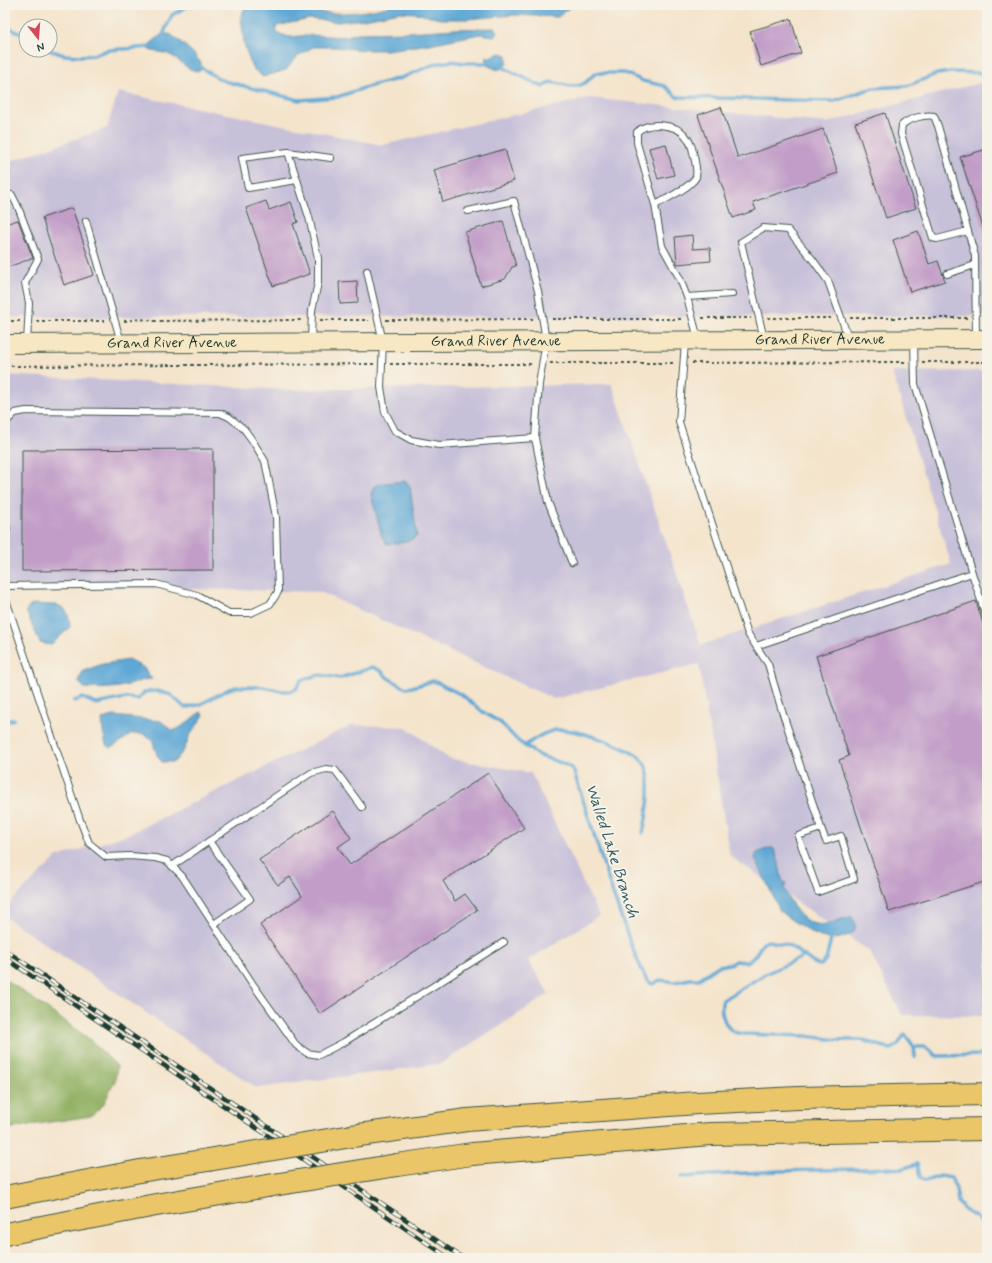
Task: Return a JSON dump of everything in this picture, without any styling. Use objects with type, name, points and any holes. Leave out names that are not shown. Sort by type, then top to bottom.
[{"type":"highway","points":[[5,1197],[140,1171],[352,1136],[467,1120],[689,1103],[813,1098],[987,1094]]},
{"type":"highway","points":[[5,1234],[156,1205],[472,1154],[710,1134],[987,1129]]},
{"type":"main road","name":"Grand River Avenue","points":[[5,344],[981,339]]},
{"type":"lane","points":[[968,231],[937,240],[933,238],[901,134],[902,125],[905,122],[929,115],[934,116],[936,120],[968,231],[975,256],[976,317],[981,339]]},
{"type":"lane","points":[[655,205],[690,184],[696,176],[692,146],[685,135],[678,129],[659,125],[646,126],[640,129],[637,132],[636,137],[655,205],[662,246],[680,279],[693,318],[692,341],[684,363],[679,422],[748,634],[768,664],[821,828],[826,841],[841,836],[854,879],[818,892],[798,836],[821,828]]},
{"type":"lane","points":[[288,152],[309,217],[318,258],[318,283],[312,310],[311,343]]},
{"type":"lane","points":[[297,180],[248,188],[242,158],[288,152],[331,158]]},
{"type":"lane","points":[[5,197],[12,195],[38,259],[25,283],[28,303],[27,344]]},
{"type":"lane","points":[[468,211],[514,201],[538,291],[546,341],[538,384],[535,438],[548,502],[572,563]]},
{"type":"lane","points":[[86,221],[122,344]]},
{"type":"lane","points":[[764,340],[741,242],[763,228],[788,230],[802,245],[828,281],[848,340]]},
{"type":"lane","points":[[947,274],[975,265]]},
{"type":"lane","points":[[367,271],[384,342],[381,387],[385,412],[395,431],[411,440],[439,445],[535,438]]},
{"type":"lane","points":[[687,297],[732,294]]},
{"type":"lane","points":[[914,339],[914,384],[987,619]]},
{"type":"lane","points":[[5,423],[15,413],[26,411],[220,414],[229,418],[244,429],[265,461],[276,517],[278,592],[270,604],[251,613],[229,613],[197,595],[156,584],[5,586]]},
{"type":"lane","points":[[5,521],[7,528]]},
{"type":"lane","points":[[756,646],[972,573]]},
{"type":"lane","points":[[5,597],[77,813],[89,843],[106,857],[130,856],[155,858],[167,861],[182,876],[252,983],[296,1046],[307,1053],[319,1055],[344,1042],[504,942]]},
{"type":"lane","points":[[172,866],[311,774],[326,769],[335,770],[362,807]]},
{"type":"lane","points":[[209,841],[250,899],[214,924]]},
{"type":"path","points":[[325,320],[976,317]]},
{"type":"path","points":[[5,321],[131,321],[141,319],[153,321],[299,320]]},
{"type":"path","points":[[5,366],[987,362]]},
{"type":"shaded area","points":[[987,81],[987,316],[5,317],[5,163],[107,128],[118,92],[382,145],[589,98],[826,123]]},
{"type":"shaded area","points":[[987,371],[987,1016],[902,1015],[869,951],[730,856],[699,664],[554,699],[320,592],[5,585],[5,375],[289,390],[612,384],[701,645],[951,564],[892,372]]},
{"type":"shaded area","points":[[352,725],[406,727],[448,758],[531,773],[599,916],[528,960],[549,994],[440,1064],[257,1088],[5,917],[5,908],[57,857],[124,836]]},
{"type":"green space","points":[[5,979],[88,1038],[117,1066],[115,1081],[103,1105],[91,1116],[5,1129]]},
{"type":"water","points":[[247,5],[307,5],[315,11],[332,13],[375,10],[392,5],[570,5],[570,7],[558,17],[514,15],[467,19],[440,19],[415,13],[400,12],[338,22],[310,19],[276,26],[277,33],[290,37],[310,35],[344,37],[358,33],[454,29],[495,28],[498,31],[494,36],[480,34],[430,44],[387,50],[313,47],[298,56],[286,70],[263,77],[252,68],[244,44],[241,15]]},
{"type":"water","points":[[162,34],[170,34],[194,54],[201,63],[200,71],[195,71],[187,67],[168,54],[149,50],[150,44]]},
{"type":"water","points":[[500,53],[507,55],[507,64],[504,67],[497,69],[486,65],[486,58]]},
{"type":"water","points":[[406,481],[410,487],[417,536],[407,541],[387,544],[382,537],[371,494],[374,486],[384,483]]},
{"type":"water","points":[[32,604],[58,606],[67,612],[70,627],[51,645],[40,643],[26,611]]},
{"type":"water","points":[[129,660],[144,668],[152,679],[101,689],[84,688],[78,681],[83,671],[103,664]]},
{"type":"water","points":[[201,712],[204,715],[189,737],[184,750],[174,762],[162,762],[157,755],[152,740],[143,734],[132,734],[111,748],[106,745],[102,719],[114,716],[161,721],[172,731]]},
{"type":"water","points":[[773,848],[775,852],[783,882],[786,883],[784,888],[790,901],[804,919],[817,924],[825,924],[852,917],[856,925],[854,932],[846,936],[833,939],[820,937],[790,919],[780,911],[755,858],[757,853]]},
{"type":"building","points":[[791,19],[801,53],[761,66],[750,31]]},
{"type":"building","points":[[721,107],[738,158],[823,129],[838,173],[753,202],[756,210],[733,218],[698,115]]},
{"type":"building","points":[[885,113],[916,208],[886,218],[855,123]]},
{"type":"building","points":[[666,144],[674,175],[658,179],[649,148]]},
{"type":"building","points":[[505,149],[514,181],[443,202],[434,170]]},
{"type":"building","points":[[987,149],[987,233],[985,233],[960,157]]},
{"type":"building","points":[[266,201],[269,210],[291,202],[298,222],[293,224],[310,274],[273,286],[246,208]]},
{"type":"building","points":[[72,208],[94,275],[64,285],[42,218]]},
{"type":"building","points":[[18,220],[33,258],[5,268],[5,224]]},
{"type":"building","points":[[503,221],[516,266],[512,267],[505,279],[481,286],[465,232]]},
{"type":"building","points":[[918,231],[929,264],[938,261],[945,281],[910,292],[893,240]]},
{"type":"building","points":[[692,235],[693,249],[710,248],[711,261],[677,264],[675,237]]},
{"type":"building","points":[[357,281],[358,303],[340,304],[339,282]]},
{"type":"building","points":[[213,449],[213,570],[22,571],[22,450]]},
{"type":"building","points":[[976,601],[987,637],[987,819],[984,820],[987,829],[987,881],[889,912],[839,760],[849,756],[816,656]]},
{"type":"building","points":[[488,773],[524,828],[443,881],[455,901],[465,894],[477,910],[320,1014],[260,925],[302,896],[290,877],[278,885],[259,860],[333,811],[351,838],[338,847],[350,865]]},
{"type":"waterway","points":[[162,37],[172,15],[190,5]]},
{"type":"waterway","points":[[5,26],[18,32]]},
{"type":"waterway","points":[[58,53],[64,55],[81,56],[93,55],[108,50],[152,47]]},
{"type":"waterway","points":[[198,65],[224,81],[299,100],[337,97],[401,78],[435,64],[452,61],[464,63],[490,63]]},
{"type":"waterway","points":[[500,66],[543,87],[550,82],[571,86],[583,84],[596,73],[625,73],[643,81],[665,86],[677,97],[834,101],[873,88],[907,86],[937,74],[951,72],[987,73]]},
{"type":"waterway","name":"Walled Lake Branch","points":[[74,701],[83,698],[96,704],[126,698],[138,699],[145,692],[157,691],[171,695],[184,707],[188,707],[201,704],[229,689],[236,687],[263,687],[282,691],[292,691],[296,689],[302,680],[314,676],[320,675],[340,678],[373,667],[381,671],[388,678],[406,688],[433,681],[462,695],[483,712],[501,723],[518,741],[538,755],[564,764],[573,769],[631,945],[645,977],[650,983],[653,984],[660,980],[675,982],[699,979],[719,966],[733,963],[735,961],[746,962],[750,960],[754,957],[763,943],[768,941],[789,945],[815,964],[821,965],[826,960],[831,939]]},
{"type":"waterway","name":"Walled Lake Branch","points":[[5,722],[14,719]]},
{"type":"waterway","points":[[525,746],[534,739],[552,731],[560,730],[582,733],[595,737],[619,746],[636,755],[645,765],[649,782],[648,809],[643,833]]},
{"type":"waterway","name":"Walled Lake Branch","points":[[805,956],[765,974],[723,1000],[723,1016],[728,1027],[735,1032],[743,1034],[806,1036],[838,1040],[862,1040],[891,1049],[897,1045],[905,1034],[914,1047],[915,1057]]},
{"type":"waterway","points":[[914,1047],[925,1047],[937,1056],[987,1055]]},
{"type":"waterway","points":[[681,1177],[778,1171],[886,1168],[901,1169],[917,1164],[920,1177],[925,1181],[941,1176],[951,1178],[956,1189],[958,1202],[964,1210],[976,1217],[987,1230]]},
{"type":"railway","points":[[5,950],[463,1258]]},
{"type":"railway","points":[[5,958],[449,1258]]}]
